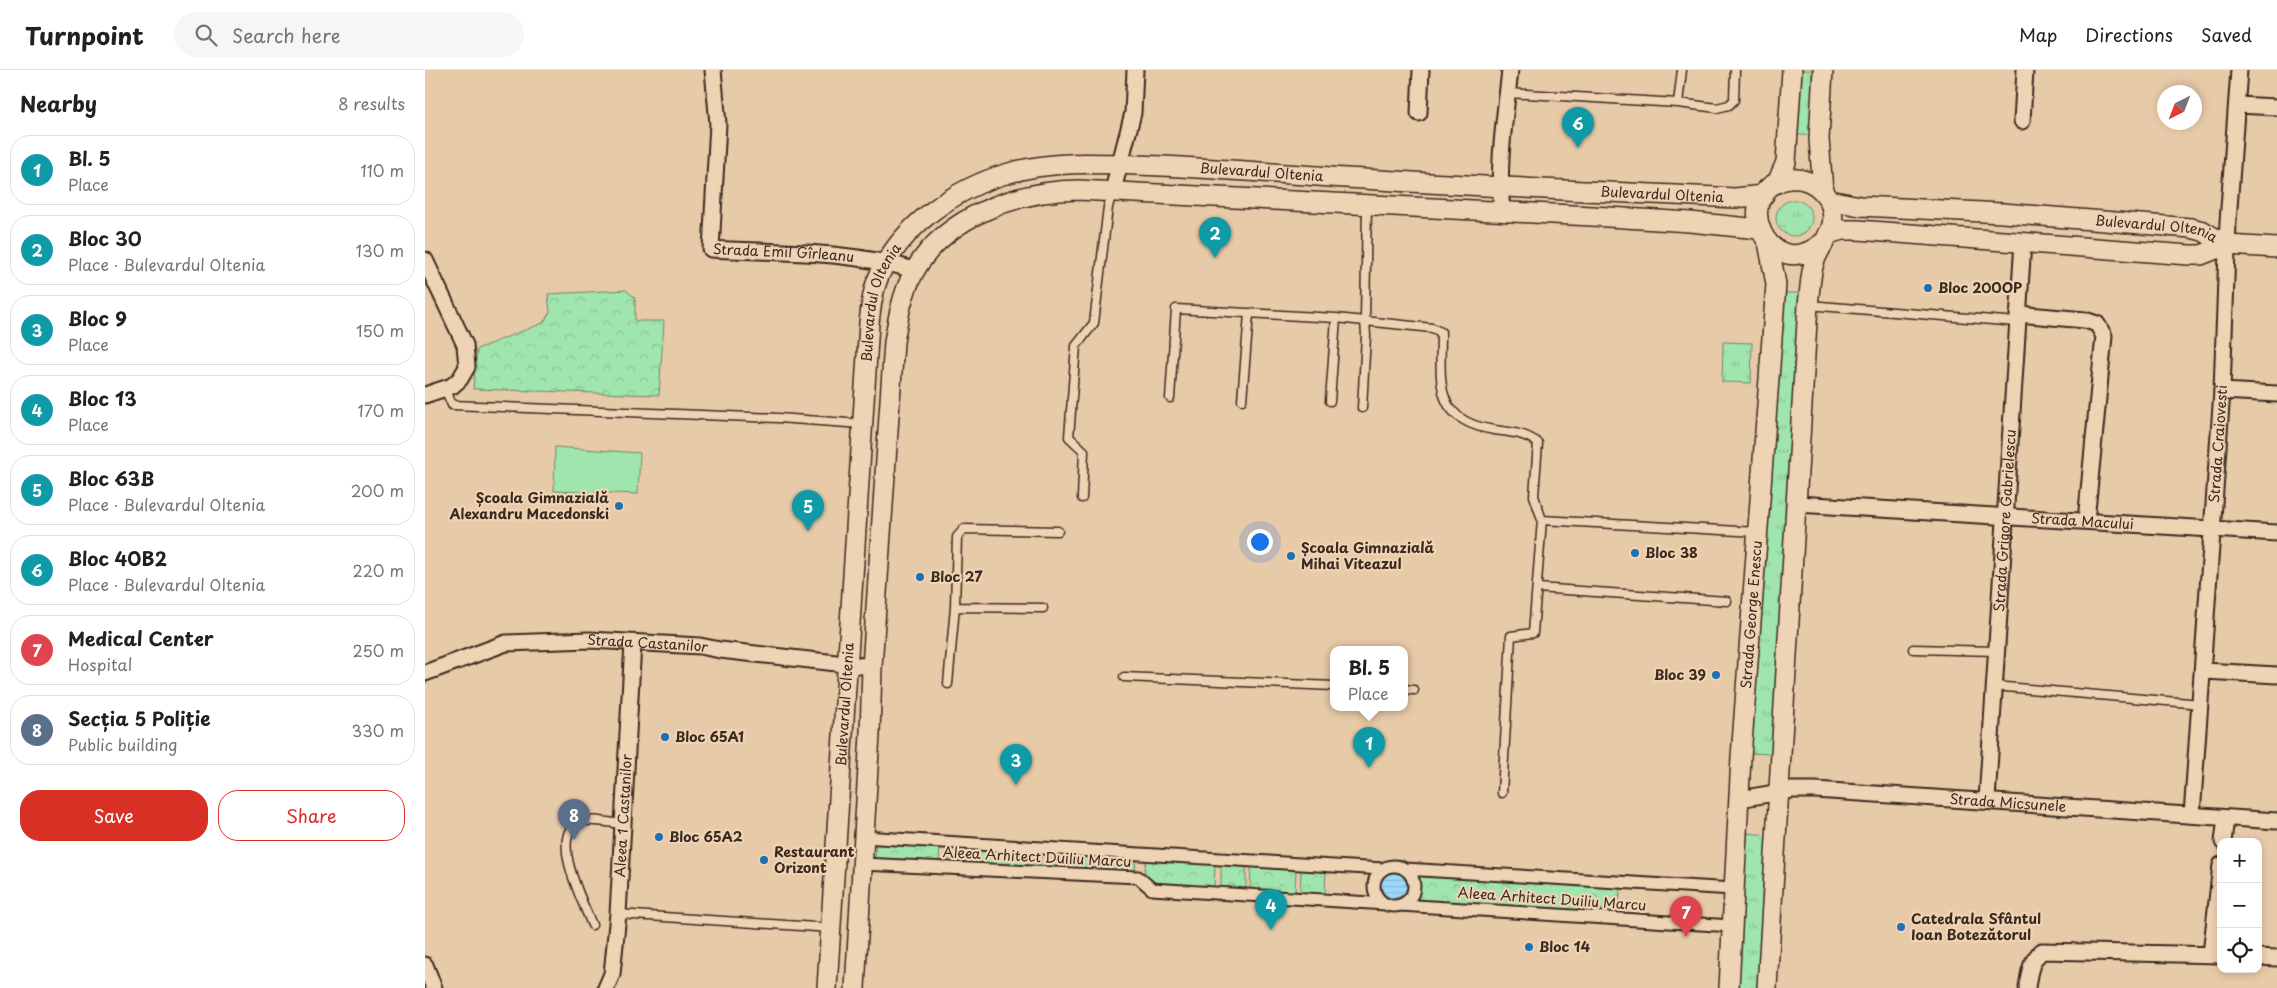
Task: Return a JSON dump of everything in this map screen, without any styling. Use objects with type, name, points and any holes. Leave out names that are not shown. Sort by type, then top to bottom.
[{"type":"street","name":"Strada Emil Gîrleanu","points":[[713,70],[718,124],[711,249],[856,257],[887,262],[914,270]]},
{"type":"street","points":[[1113,190],[1133,113],[1135,70]]},
{"type":"street","points":[[1419,113],[1421,70]]},
{"type":"street","points":[[1502,212],[1499,186],[1500,148],[1510,70]]},
{"type":"street","points":[[1792,70],[1788,146],[1785,162],[1758,209],[1763,236],[1782,252],[1799,254],[1815,248],[1825,238]]},
{"type":"street","points":[[1767,988],[1777,793],[1797,504],[1808,304],[1813,264],[1833,217],[1826,196],[1819,139],[1823,70]]},
{"type":"street","points":[[2021,121],[2025,70]]},
{"type":"street","name":"Strada Craiovești","points":[[2192,816],[2222,391],[2227,245],[2239,70]]},
{"type":"street","points":[[2237,104],[2277,107]]},
{"type":"street","name":"Bulevardul Oltenia","points":[[827,988],[862,424],[873,298],[878,277],[887,262],[903,240],[935,210],[949,200],[989,180],[1033,167],[1063,164],[1121,164],[1405,182],[1735,198],[1770,189]]},
{"type":"street","points":[[1770,189],[1793,179],[1801,179],[1817,186],[1826,196]]},
{"type":"street","name":"Bulevardul Oltenia","points":[[855,988],[870,734],[872,668],[894,342],[901,305],[914,270],[941,239],[964,221],[1011,200],[1053,190],[1113,190],[1690,222],[1763,236]]},
{"type":"street","name":"Bulevardul Oltenia","points":[[1826,196],[1860,206],[2003,214],[2191,228],[2203,231],[2227,245]]},
{"type":"street","name":"Bulevardul Oltenia","points":[[1825,238],[1841,230],[1858,230],[2189,255],[2201,255],[2227,245]]},
{"type":"street","name":"Strada George Enescu","points":[[1729,988],[1739,799],[1777,284],[1763,236]]},
{"type":"street","name":"Strada Grigore Gabrielescu","points":[[1987,800],[2023,242]]},
{"type":"street","points":[[2227,245],[2277,248]]},
{"type":"street","points":[[425,260],[465,345],[467,367],[460,379],[445,389],[425,395]]},
{"type":"street","points":[[2018,318],[2085,320],[2097,324],[2104,336],[2086,521]]},
{"type":"street","points":[[2222,391],[2277,394]]},
{"type":"street","name":"Strada Macului","points":[[1797,504],[2277,534]]},
{"type":"street","name":"Strada Castanilor","points":[[425,673],[507,643],[590,640],[699,646],[872,668]]},
{"type":"street","name":"Aleea 1 Castanilor","points":[[607,988],[612,974],[618,914],[633,643]]},
{"type":"street","points":[[2203,671],[2277,675]]},
{"type":"street","name":"Strada Micșunele","points":[[1739,799],[1815,790],[1987,800],[2277,821]]},
{"type":"street","points":[[2224,838],[2226,818]]},
{"type":"street","name":"Aleea Arhitect Duiliu Marcu","points":[[863,837],[1383,869],[1393,866],[1405,869],[1733,889]]},
{"type":"street","name":"Aleea Arhitect Duiliu Marcu","points":[[861,864],[1138,877],[1153,889],[1732,926]]},
{"type":"street","points":[[1383,869],[1376,877],[1375,888],[1379,899],[1386,904]]},
{"type":"street","points":[[1400,905],[1406,902],[1414,890],[1413,879],[1405,869]]},
{"type":"street","points":[[2027,988],[2035,956],[2042,952],[2216,955],[2220,883]]},
{"type":"street","points":[[2262,957],[2277,958]]},
{"type":"street","points":[[425,965],[435,988]]},
{"type":"lane","points":[[1678,103],[1682,70]]},
{"type":"lane","points":[[1508,93],[1678,103],[1717,108],[1729,105],[1734,100],[1735,70]]},
{"type":"lane","points":[[1082,498],[1085,451],[1069,436],[1076,346],[1094,323],[1108,207],[1113,190]]},
{"type":"lane","points":[[1362,408],[1366,336],[1367,204]]},
{"type":"lane","points":[[1808,304],[2018,318]]},
{"type":"lane","points":[[1170,398],[1176,309],[1365,320],[1432,328],[1441,332],[1441,388],[1446,404],[1455,415],[1477,427],[1528,435],[1538,443],[1534,496],[1542,520],[1533,633],[1511,636],[1502,793]]},
{"type":"lane","points":[[1242,400],[1249,314]]},
{"type":"lane","points":[[1330,401],[1336,318]]},
{"type":"lane","points":[[445,389],[452,405],[777,418],[862,424]]},
{"type":"lane","points":[[1542,520],[1758,532]]},
{"type":"lane","points":[[948,684],[955,607],[957,537],[964,529],[1058,531]]},
{"type":"lane","points":[[1537,588],[1727,600]]},
{"type":"lane","points":[[955,607],[1043,608]]},
{"type":"lane","points":[[1913,649],[1996,652]]},
{"type":"lane","points":[[1124,676],[1330,686]]},
{"type":"lane","points":[[1994,686],[2201,704]]},
{"type":"lane","points":[[1408,689],[1414,690]]},
{"type":"lane","points":[[592,925],[569,864],[565,843],[572,828],[578,823],[585,821],[622,824]]},
{"type":"lane","points":[[618,914],[831,928]]},
{"type":"green space","points":[[1794,70],[1819,70],[1815,136],[1790,134]]},
{"type":"green space","points":[[1794,200],[1801,201],[1807,205],[1811,211],[1811,225],[1807,231],[1801,235],[1794,236],[1787,235],[1781,231],[1777,225],[1776,218],[1777,211],[1781,205],[1787,201]]},
{"type":"green space","points":[[626,290],[635,298],[635,321],[664,321],[659,395],[473,389],[477,349],[543,323],[550,312],[548,294]]},
{"type":"green space","points":[[1782,293],[1804,293],[1773,754],[1748,753]]},
{"type":"green space","points":[[1723,342],[1752,343],[1751,383],[1722,382]]},
{"type":"green space","points":[[555,447],[640,453],[638,494],[554,491]]},
{"type":"green space","points":[[1745,833],[1770,835],[1762,988],[1737,988]]},
{"type":"green space","points":[[876,842],[940,845],[939,862],[875,859]]},
{"type":"green space","points":[[948,847],[1041,852],[1040,868],[948,863]]},
{"type":"green space","points":[[1050,853],[1136,858],[1135,873],[1049,868]]},
{"type":"green space","points":[[1146,860],[1215,864],[1214,889],[1153,886],[1144,878]]},
{"type":"green space","points":[[1221,865],[1246,865],[1246,889],[1221,889]]},
{"type":"green space","points":[[1251,866],[1296,869],[1295,893],[1250,891]]},
{"type":"green space","points":[[1301,869],[1326,870],[1325,895],[1300,893]]},
{"type":"green space","points":[[1419,875],[1620,888],[1619,913],[1418,901]]},
{"type":"water","points":[[1394,872],[1403,876],[1407,885],[1403,894],[1394,898],[1385,894],[1381,885],[1385,876]]},
{"type":"place","name":"Bloc 40B2","points":[[1578,148]]},
{"type":"place","name":"Bloc 30","points":[[1215,258]]},
{"type":"place","name":"Bloc 200OP","points":[[1928,288]]},
{"type":"place","name":"Școala Gimnazială Alexandru Macedonski","points":[[619,506]]},
{"type":"place","name":"Bloc 63B","points":[[808,531]]},
{"type":"place","name":"Bloc 38","points":[[1635,553]]},
{"type":"place","name":"Școala Gimnazială Mihai Viteazul","points":[[1291,556]]},
{"type":"place","name":"Bloc 27","points":[[920,577]]},
{"type":"place","name":"Bloc 39","points":[[1716,675]]},
{"type":"place","name":"Bloc 65A1","points":[[665,737]]},
{"type":"place","name":"Bl. 5","points":[[1369,768]]},
{"type":"place","name":"Bloc 9","points":[[1016,785]]},
{"type":"place","name":"Bloc 65A2","points":[[659,837]]},
{"type":"place","name":"Secția 5 Poliție","points":[[574,840]]},
{"type":"place","name":"Restaurant Orizont","points":[[764,860]]},
{"type":"place","name":"Catedrala Sfântul Ioan Botezătorul","points":[[1901,927]]},
{"type":"place","name":"Bloc 13","points":[[1271,930]]},
{"type":"place","name":"Medical Center","points":[[1686,937]]},
{"type":"place","name":"Bloc 14","points":[[1529,947]]}]
